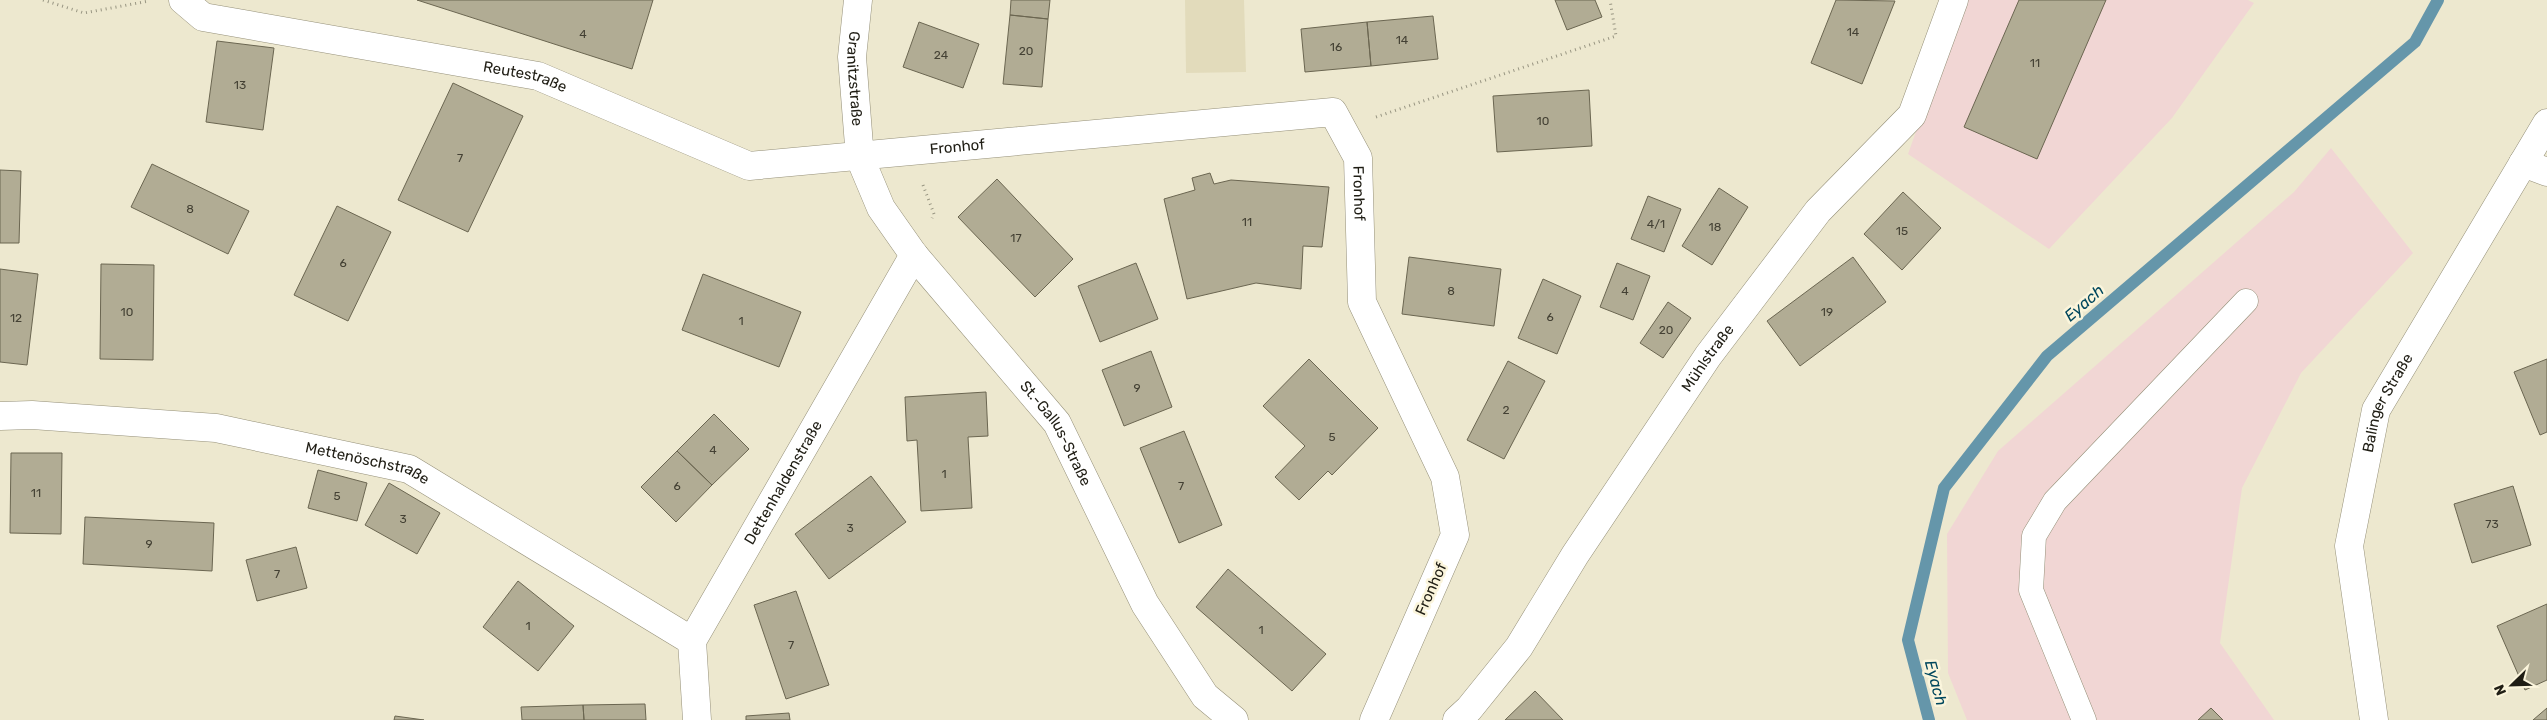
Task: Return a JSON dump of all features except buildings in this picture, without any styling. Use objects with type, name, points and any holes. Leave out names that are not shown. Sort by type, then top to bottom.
[{"type":"street","name":"Reutestraße","points":[[183,0],[203,18],[538,76],[749,166],[860,158]]},
{"type":"street","name":"Granitzstraße","points":[[858,0],[852,57],[860,158]]},
{"type":"street","name":"Mühlstraße","points":[[1457,720],[1469,709],[1518,646],[1575,554],[1708,356],[1818,211],[1912,116],[1954,0]]},
{"type":"street","name":"Fronhof","points":[[860,158],[1333,112],[1358,158],[1362,302],[1445,477],[1455,535],[1374,720]]},
{"type":"street","name":"Balinger Straße","points":[[2374,720],[2350,546],[2376,410],[2535,168],[2547,123]]},
{"type":"street","name":"St.-Gallus-Straße","points":[[860,158],[881,208],[914,255],[1058,423],[1145,604],[1205,696],[1234,720]]},
{"type":"street","name":"Dettenhaldenstraße","points":[[692,641],[914,255]]},
{"type":"street","name":"Mettenöschstraße","points":[[0,416],[32,415],[216,428],[409,468],[692,641]]},
{"type":"street","points":[[692,641],[697,720]]},
{"type":"lane","points":[[2084,720],[2031,590],[2034,536],[2055,501],[2246,301]]},
{"type":"path","points":[[42,0],[84,13],[157,0]]},
{"type":"shaded area","points":[[1185,0],[1244,0],[1246,72],[1186,73]]},
{"type":"shaded area","points":[[1963,0],[2248,0],[2254,3],[2172,118],[2049,249],[1908,154]]},
{"type":"shaded area","points":[[2331,148],[2413,253],[2301,373],[2242,488],[2220,643],[2274,720],[1967,720],[1948,673],[1947,534],[1998,451],[2294,192]]},
{"type":"waterway","name":"Eyach","points":[[1929,720],[1908,640],[1944,488],[2047,356],[2415,42],[2438,0]]}]
